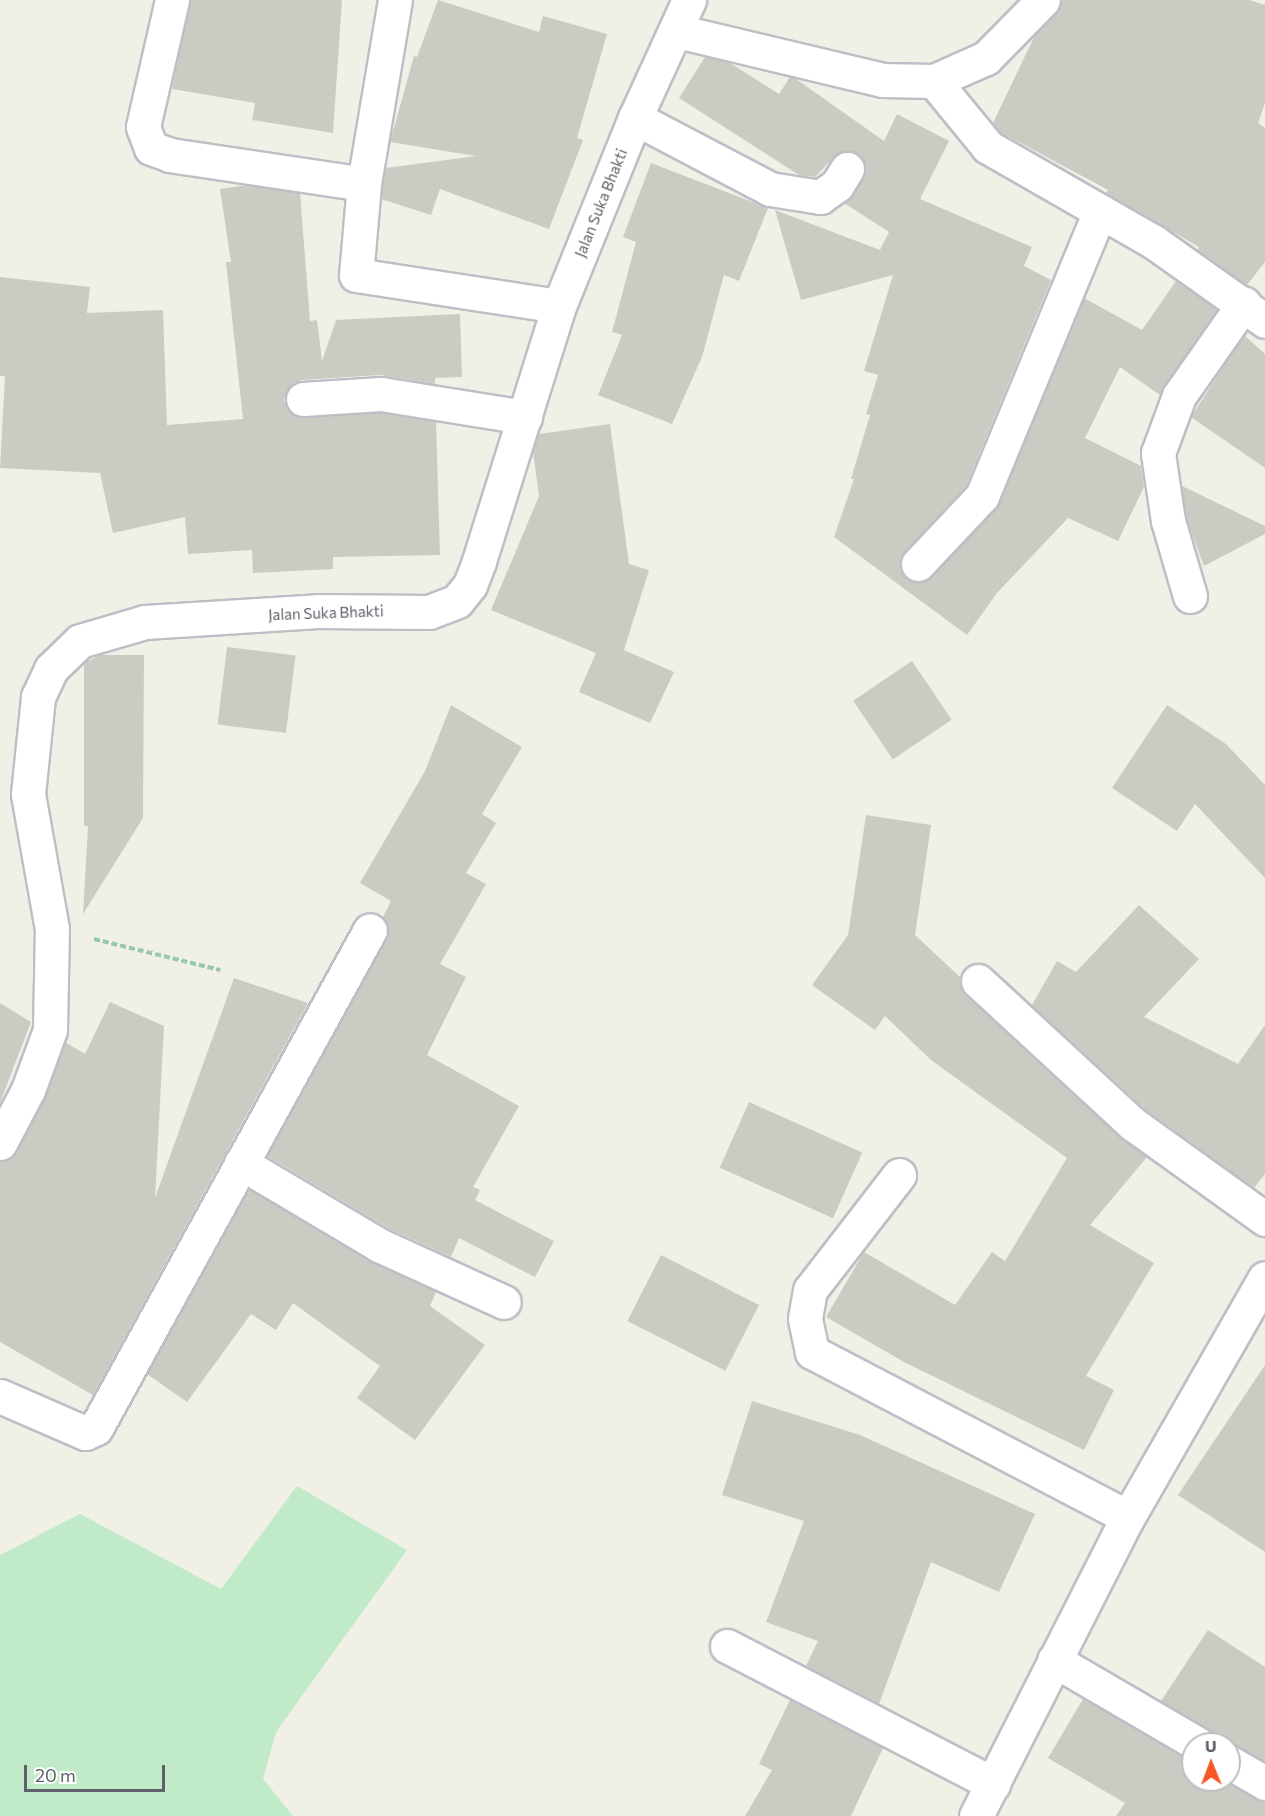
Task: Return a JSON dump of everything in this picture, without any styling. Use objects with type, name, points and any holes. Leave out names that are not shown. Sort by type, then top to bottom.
[{"type":"street","points":[[172,0],[143,127],[151,148],[170,155],[364,184]]},
{"type":"street","points":[[394,0],[364,184],[356,275],[560,306]]},
{"type":"street","name":"Jalan Suka Bhakti","points":[[0,1143],[28,1090],[50,1030],[52,929],[28,794],[38,697],[51,669],[80,641],[145,622],[318,611],[429,612],[457,601],[470,585],[479,561],[560,306],[635,118],[690,0]]},
{"type":"street","points":[[677,31],[882,80],[934,81],[987,58],[1043,0]]},
{"type":"street","points":[[934,81],[988,147],[1100,211],[1255,312],[1179,396],[1158,453],[1168,521],[1190,596]]},
{"type":"street","points":[[635,118],[770,189],[800,196],[820,197],[837,185],[847,169]]},
{"type":"street","points":[[918,564],[982,496],[1100,211]]},
{"type":"street","points":[[303,399],[381,394],[525,417]]},
{"type":"street","points":[[0,1396],[85,1433],[96,1428],[370,930]]},
{"type":"street","points":[[978,981],[1133,1124],[1265,1219]]},
{"type":"street","points":[[242,1163],[379,1245],[504,1302]]},
{"type":"street","points":[[899,1174],[810,1290],[805,1320],[812,1352],[1128,1517]]},
{"type":"street","points":[[976,1816],[1128,1517],[1265,1278]]},
{"type":"street","points":[[727,1646],[993,1784]]},
{"type":"street","points":[[1054,1660],[1181,1734]]},
{"type":"street","points":[[1241,1769],[1265,1783]]},
{"type":"path","points":[[52,929],[220,970]]},
{"type":"green space","points":[[297,1486],[407,1550],[276,1732],[263,1779],[293,1816],[0,1816],[0,1555],[80,1514],[221,1589]]},
{"type":"building","points":[[190,0],[342,0],[333,133],[252,120],[255,103],[172,89]]},
{"type":"building","points":[[438,0],[539,32],[543,16],[607,34],[577,138],[583,140],[549,229],[440,189],[431,215],[381,199],[386,168],[476,156],[390,142],[414,56],[417,57]]},
{"type":"building","points":[[1061,0],[1249,0],[1265,5],[1265,103],[1258,123],[1265,128],[1265,262],[1247,285],[1197,250],[1199,247],[1106,193],[1108,190],[1000,132],[993,123],[1035,35],[1056,13]]},
{"type":"building","points":[[705,57],[730,63],[779,94],[790,77],[796,79],[884,141],[897,114],[949,141],[920,199],[1032,247],[1024,266],[1051,280],[966,486],[900,559],[900,570],[913,582],[932,577],[999,504],[1084,298],[1142,330],[1176,281],[1217,310],[1160,395],[1120,367],[1085,438],[1141,466],[1144,487],[1118,541],[1068,518],[997,593],[967,635],[834,537],[854,479],[851,479],[870,415],[866,414],[878,375],[864,371],[893,275],[801,300],[775,210],[880,250],[889,232],[844,203],[853,195],[866,170],[856,153],[838,153],[815,177],[799,175],[679,98]]},
{"type":"building","points":[[651,163],[768,208],[739,281],[724,275],[702,357],[672,424],[598,395],[622,335],[612,332],[636,242],[623,237]]},
{"type":"building","points":[[247,185],[300,193],[310,321],[317,320],[322,361],[336,320],[460,314],[462,377],[435,378],[435,384],[380,375],[302,380],[292,384],[284,400],[288,410],[304,418],[380,413],[436,422],[440,555],[333,557],[333,569],[253,573],[252,550],[188,554],[185,517],[113,533],[100,473],[0,468],[5,376],[0,376],[0,277],[90,287],[87,313],[163,310],[167,425],[243,419],[226,262],[231,262],[220,189]]},
{"type":"building","points":[[1244,335],[1265,354],[1265,468],[1191,417]]},
{"type":"building","points":[[610,424],[629,564],[649,570],[624,650],[674,672],[650,723],[579,692],[596,653],[491,610],[539,496],[533,452],[539,434]]},
{"type":"building","points":[[1182,486],[1265,526],[1265,534],[1204,566],[1186,517]]},
{"type":"building","points":[[227,647],[295,655],[286,733],[217,724]]},
{"type":"building","points":[[100,655],[144,655],[143,818],[83,914],[88,826],[84,826],[84,663]]},
{"type":"building","points":[[912,661],[952,720],[893,760],[853,701]]},
{"type":"building","points":[[451,705],[522,747],[482,814],[496,823],[466,873],[486,884],[440,964],[466,977],[427,1055],[519,1106],[473,1187],[480,1190],[475,1200],[554,1241],[535,1277],[459,1238],[451,1257],[388,1228],[267,1156],[386,939],[389,929],[383,917],[391,901],[360,883],[425,771]]},
{"type":"building","points":[[1167,705],[1226,744],[1265,785],[1265,878],[1195,804],[1177,831],[1112,788]]},
{"type":"building","points":[[866,815],[931,825],[915,935],[960,977],[965,995],[1120,1138],[1147,1157],[1090,1225],[1154,1263],[1086,1376],[1114,1390],[1084,1450],[904,1362],[826,1317],[864,1252],[955,1305],[992,1252],[1005,1261],[1067,1158],[931,1060],[885,1016],[875,1030],[812,985],[848,935]]},
{"type":"building","points":[[1139,905],[1199,959],[1144,1017],[1238,1064],[1265,1025],[1265,1174],[1254,1188],[1145,1109],[1032,1005],[1057,961],[1076,972]]},
{"type":"building","points":[[234,978],[308,1003],[93,1395],[0,1342],[0,1162],[17,1152],[45,1099],[65,1042],[85,1054],[110,1002],[164,1026],[155,1198]]},
{"type":"building","points":[[0,1003],[31,1022],[0,1103]]},
{"type":"building","points":[[749,1102],[862,1152],[833,1218],[720,1168]]},
{"type":"building","points":[[249,1189],[370,1261],[436,1292],[430,1306],[485,1345],[415,1440],[357,1398],[380,1366],[293,1303],[276,1330],[251,1314],[187,1402],[147,1374]]},
{"type":"building","points":[[661,1255],[759,1305],[725,1371],[627,1321]]},
{"type":"building","points":[[1265,1365],[1265,1552],[1178,1495]]},
{"type":"building","points":[[752,1401],[860,1435],[1035,1514],[999,1592],[931,1562],[879,1704],[806,1666],[818,1641],[766,1622],[804,1521],[722,1495]]},
{"type":"building","points":[[1208,1630],[1265,1667],[1265,1761],[1241,1748],[1241,1732],[1210,1732],[1207,1728],[1161,1701]]},
{"type":"building","points":[[1083,1699],[1181,1754],[1181,1792],[1241,1792],[1241,1789],[1265,1802],[1265,1816],[1116,1816],[1125,1803],[1048,1758]]},
{"type":"building","points":[[790,1700],[883,1748],[851,1816],[745,1816],[772,1770],[759,1764]]}]
